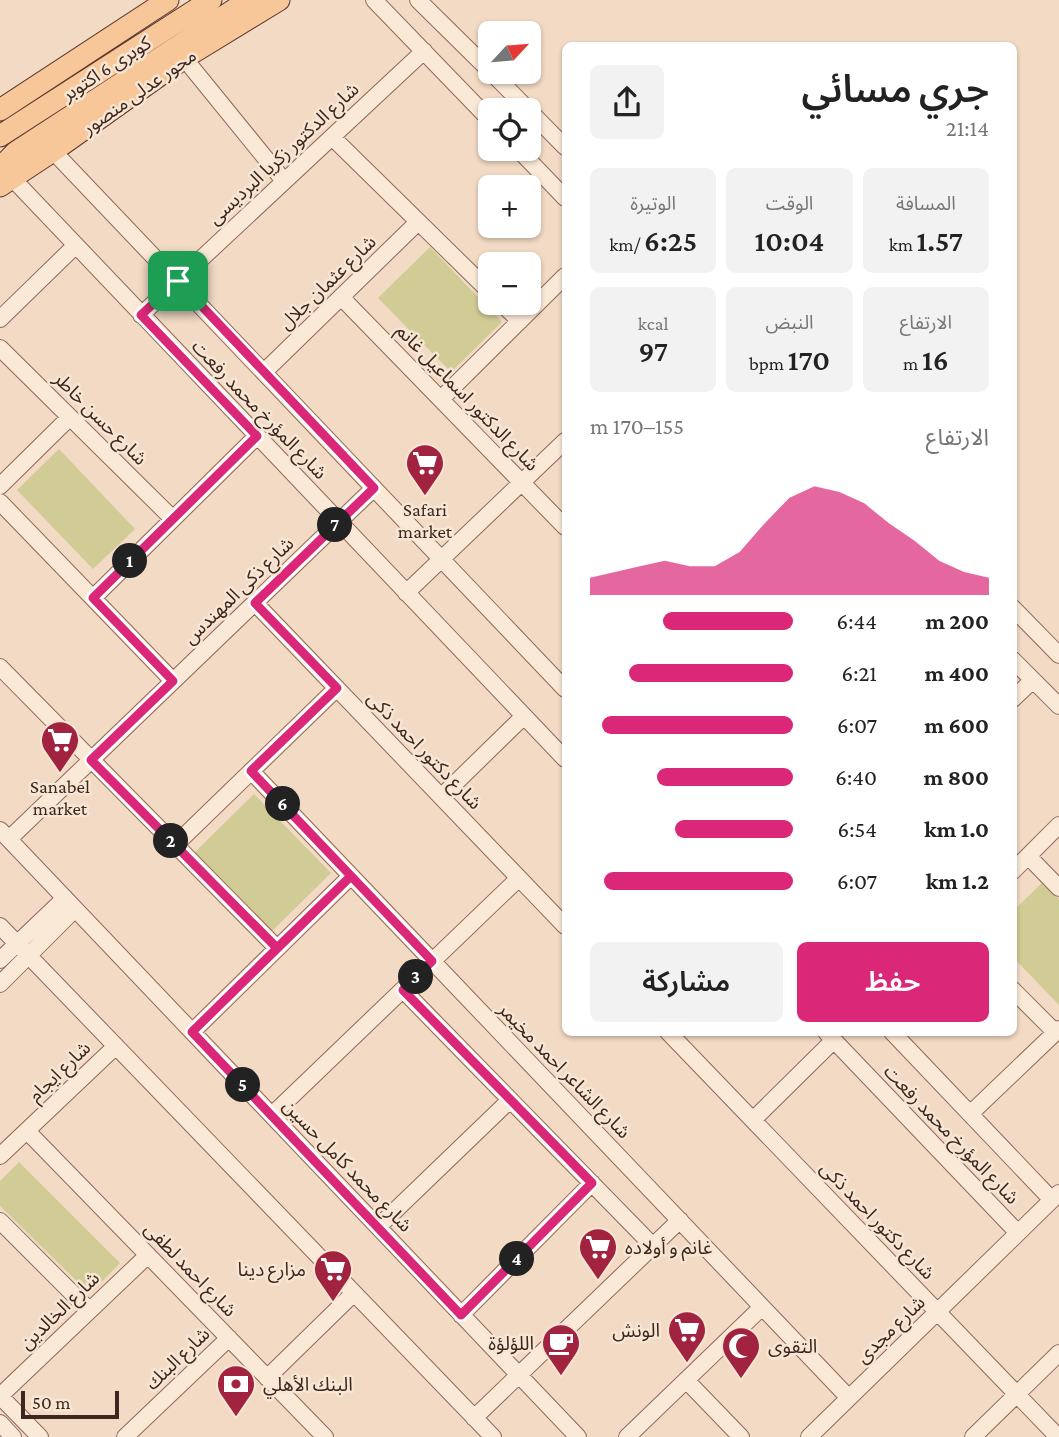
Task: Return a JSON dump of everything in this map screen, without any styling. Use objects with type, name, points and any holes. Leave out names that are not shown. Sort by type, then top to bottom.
[{"type":"main road","points":[[0,110],[168,0]]},
{"type":"main road","name":"كوبرى 6 اكتوبر","points":[[0,136],[211,0]]},
{"type":"main road","name":"كوبرى 6 اكتوبر","points":[[4,177],[16,152],[249,0]]},
{"type":"main road","name":"محور عدلى منصور","points":[[4,177],[53,151],[184,58],[279,0]]},
{"type":"street","points":[[374,0],[478,107]]},
{"type":"street","points":[[418,0],[478,59]]},
{"type":"street","name":"شارع الدكتور زكريا البرديسى","points":[[141,315],[424,51]]},
{"type":"street","points":[[184,58],[284,181]]},
{"type":"street","points":[[503,84],[562,143]]},
{"type":"street","points":[[332,136],[478,280]]},
{"type":"street","name":"شارع المؤرخ محمد رفعت","points":[[53,151],[562,686]]},
{"type":"street","points":[[529,161],[562,195]]},
{"type":"street","name":"شارع المؤرخ محمد رفعت","points":[[4,177],[75,246],[562,756]]},
{"type":"street","name":"شارع عثمان جلال","points":[[264,372],[418,222]]},
{"type":"street","points":[[0,319],[75,246]]},
{"type":"street","points":[[441,399],[562,279]]},
{"type":"street","name":"شارع الدكتور اسماعيل غانم","points":[[341,297],[562,524]]},
{"type":"street","points":[[514,315],[520,321]]},
{"type":"street","name":"شارع حسن خاطر","points":[[0,348],[173,519]]},
{"type":"street","points":[[0,486],[70,417]]},
{"type":"street","points":[[93,598],[257,436]]},
{"type":"street","points":[[406,593],[562,444]]},
{"type":"street","name":"شارع ذكى المهندس","points":[[5,835],[91,760],[374,488]]},
{"type":"street","points":[[0,502],[173,681]]},
{"type":"street","name":"شارع دكتور احمد ذكى","points":[[255,603],[562,923]]},
{"type":"street","points":[[1017,612],[1059,655]]},
{"type":"street","points":[[1017,664],[1059,706]]},
{"type":"street","points":[[0,667],[277,948]]},
{"type":"street","points":[[1017,695],[1033,680]]},
{"type":"street","points":[[175,845],[337,688]]},
{"type":"street","points":[[441,797],[524,716]]},
{"type":"street","name":"شارع الشاعر احمد مخيمر","points":[[251,771],[849,1398]]},
{"type":"street","points":[[1017,868],[1059,825]]},
{"type":"street","name":"شارع محمد كامل حسين","points":[[5,835],[578,1437]]},
{"type":"street","points":[[1028,856],[1059,888]]},
{"type":"street","points":[[192,1032],[351,876]]},
{"type":"street","points":[[272,1115],[519,878]]},
{"type":"street","points":[[0,960],[17,943],[70,903]]},
{"type":"street","points":[[0,984],[29,956],[70,903]]},
{"type":"street","points":[[0,926],[492,1437]]},
{"type":"street","points":[[403,990],[653,1246]]},
{"type":"street","points":[[970,1114],[1057,1031],[1017,994]]},
{"type":"street","name":"شارع دكتور احمد ذكى","points":[[672,1036],[1058,1437]]},
{"type":"street","name":"شارع المؤرخ محمد رفعت","points":[[830,1036],[1018,1233]]},
{"type":"street","points":[[753,1120],[830,1036]]},
{"type":"street","name":"شارع المؤرخ محمد رفعت","points":[[896,1036],[970,1114],[1055,1196]]},
{"type":"street","name":"شارع ايجام","points":[[0,1156],[116,1046]]},
{"type":"street","points":[[378,1227],[510,1100]]},
{"type":"street","name":"شارع احمد لطفى","points":[[27,1131],[229,1338],[315,1434]]},
{"type":"street","points":[[461,1315],[592,1183]]},
{"type":"street","name":"شارع مجدى","points":[[809,1437],[1055,1196]]},
{"type":"street","points":[[474,1418],[680,1220]]},
{"type":"street","points":[[0,1221],[89,1310]]},
{"type":"street","name":"شارع الخالدين","points":[[0,1396],[148,1255]]},
{"type":"street","points":[[267,1378],[354,1293]]},
{"type":"street","points":[[627,1437],[762,1307]]},
{"type":"street","name":"شارع البنك","points":[[125,1437],[229,1338]]},
{"type":"street","points":[[972,1437],[1059,1353]]},
{"type":"street","points":[[686,1380],[741,1437]]},
{"type":"street","points":[[0,1396],[40,1437]]},
{"type":"street","points":[[0,1423],[13,1437]]},
{"type":"shaded area","points":[[430,247],[478,297],[478,315],[495,315],[502,322],[451,372],[378,298]]},
{"type":"shaded area","points":[[59,449],[135,529],[93,569],[17,490]]},
{"type":"shaded area","points":[[254,794],[331,873],[270,933],[193,854]]},
{"type":"shaded area","points":[[1043,882],[1059,899],[1059,1005],[1017,961],[1017,907]]},
{"type":"shaded area","points":[[19,1162],[120,1263],[90,1294],[0,1206],[0,1181]]},
{"type":"place","name":"Safari market","points":[[425,497]]},
{"type":"place","name":"Sanabel market","points":[[60,774]]},
{"type":"place","name":"غانم و أولاده","points":[[598,1281]]},
{"type":"place","name":"مزارع دينا","points":[[333,1303]]},
{"type":"place","name":"الونش","points":[[687,1364]]},
{"type":"place","name":"اللؤلؤة","points":[[561,1377]]},
{"type":"place","name":"التقوى","points":[[741,1380]]},
{"type":"place","name":"البنك الأهلي","points":[[236,1418]]},
{"type":"route","points":[[178,281],[141,315],[257,436],[93,598],[173,681],[91,760],[277,948],[351,876],[432,961],[403,990],[592,1183],[461,1315],[192,1032],[351,876],[251,771],[337,688],[255,603],[374,488],[178,281]]}]
